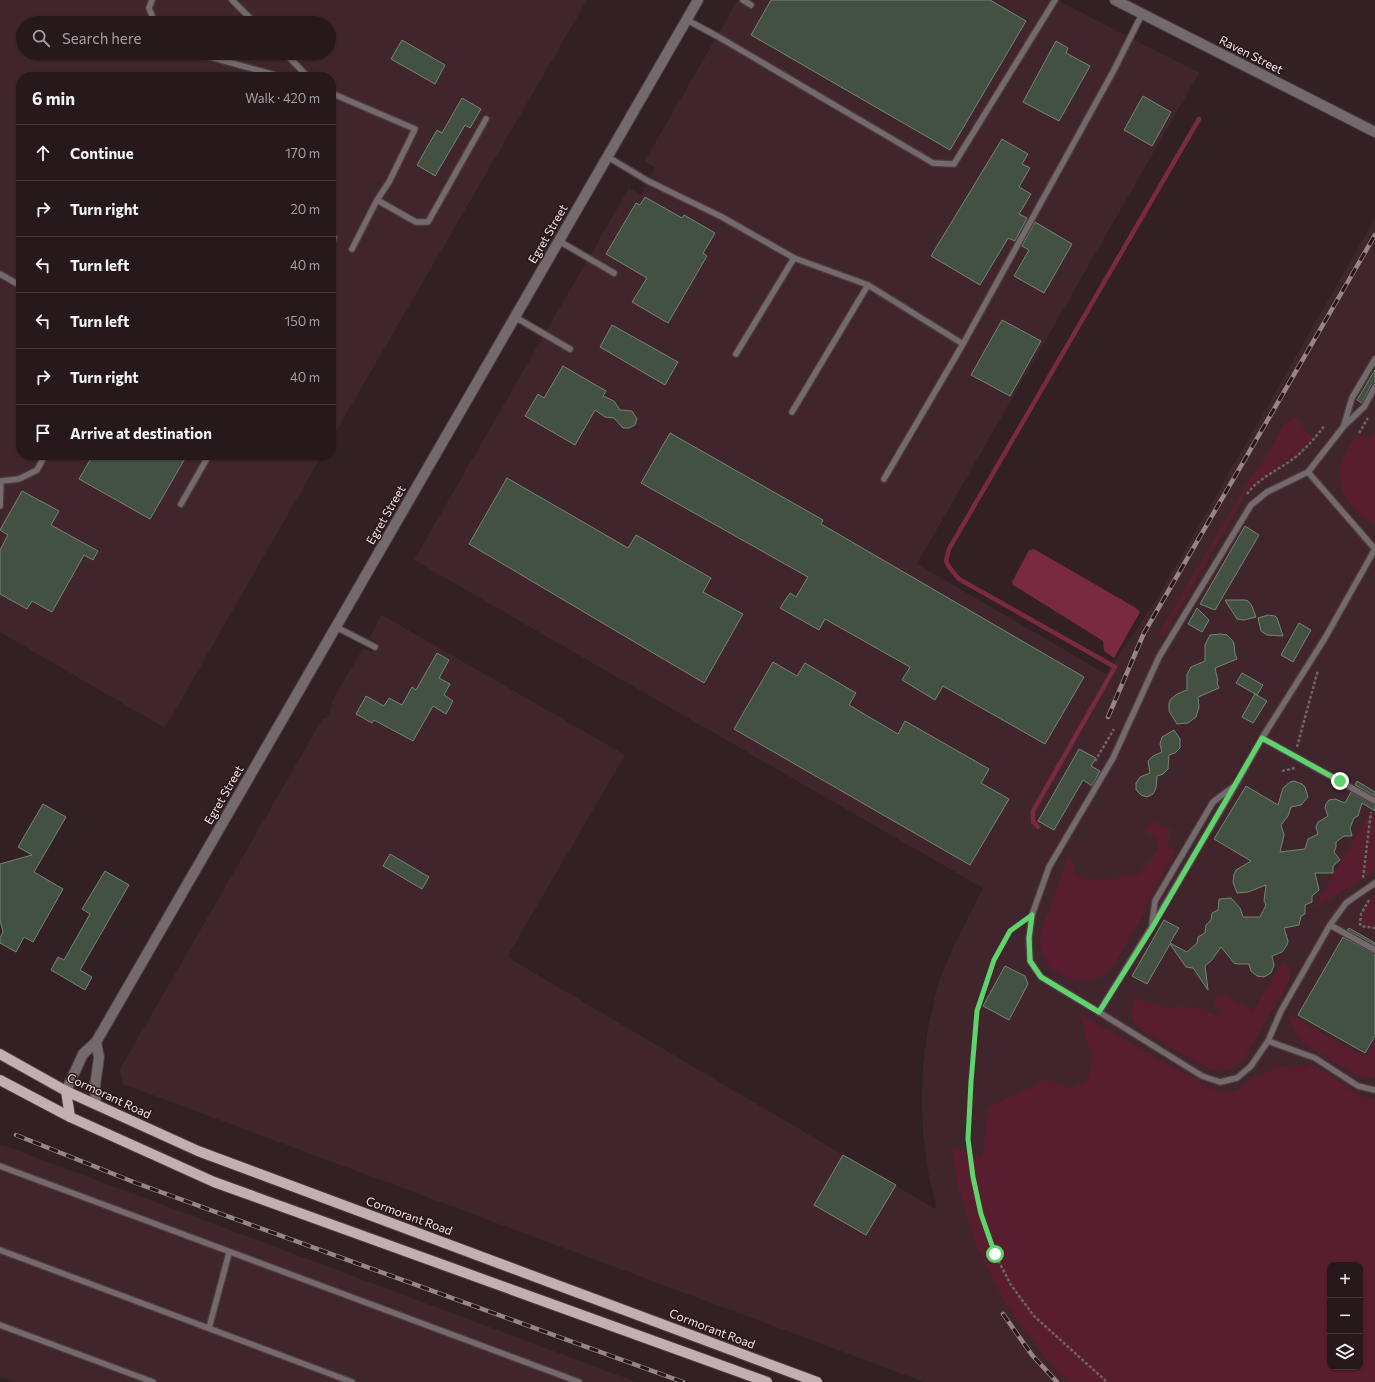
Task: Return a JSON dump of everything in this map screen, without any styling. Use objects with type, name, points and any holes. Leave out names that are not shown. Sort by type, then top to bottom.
[{"type":"main road","name":"Cormorant Road","points":[[0,1054],[66,1091],[198,1151],[817,1382]]},
{"type":"main road","points":[[0,1080],[70,1117],[214,1182],[752,1379],[767,1382]]},
{"type":"main road","points":[[66,1091],[70,1117]]},
{"type":"street","name":"Egret Street","points":[[66,1091],[83,1054],[96,1042],[698,0]]},
{"type":"street","name":"Raven Street","points":[[1115,0],[1375,132]]},
{"type":"street","points":[[96,1042],[99,1057],[94,1086],[96,1104]]},
{"type":"lane","points":[[152,0],[149,8],[152,16]]},
{"type":"lane","points":[[232,0],[248,16]]},
{"type":"lane","points":[[743,0],[751,5]]},
{"type":"lane","points":[[687,20],[717,36],[933,163],[954,164],[1055,0]]},
{"type":"lane","points":[[884,479],[963,344],[1114,70],[1142,14]]},
{"type":"lane","points":[[221,60],[264,72]]},
{"type":"lane","points":[[292,60],[303,72]]},
{"type":"lane","points":[[336,95],[415,129],[390,182],[377,200],[352,249]]},
{"type":"lane","points":[[377,200],[416,222],[428,222],[486,119]]},
{"type":"lane","points":[[608,157],[648,181],[722,217],[794,258],[868,285],[963,344]]},
{"type":"lane","points":[[559,241],[614,273]]},
{"type":"lane","points":[[736,354],[794,258]]},
{"type":"lane","points":[[0,274],[16,283]]},
{"type":"lane","points":[[792,412],[868,285]]},
{"type":"lane","points":[[515,317],[570,349]]},
{"type":"lane","points":[[1344,426],[1352,398],[1375,359]]},
{"type":"lane","points":[[1375,387],[1364,407],[1344,426],[1308,472],[1267,492],[1251,505],[1159,657],[1113,758],[1049,867],[1032,915],[1029,938],[1030,961],[1041,977],[1202,1076],[1220,1082],[1237,1078],[1251,1066],[1268,1041],[1281,1011],[1330,924],[1346,903],[1375,883]]},
{"type":"lane","points":[[0,506],[1,481],[19,479],[37,470],[42,460]]},
{"type":"lane","points":[[181,504],[206,460]]},
{"type":"lane","points":[[1099,1012],[1152,928],[1262,738],[1325,638],[1375,549],[1308,472]]},
{"type":"lane","points":[[336,626],[375,647]]},
{"type":"lane","points":[[1262,738],[1375,801]]},
{"type":"lane","points":[[1152,928],[1155,901],[1205,815],[1213,802],[1235,786]]},
{"type":"lane","points":[[1330,924],[1375,950]]},
{"type":"lane","points":[[1268,1041],[1315,1058],[1358,1086],[1375,1090]]},
{"type":"lane","points":[[0,1166],[229,1253],[579,1382]]},
{"type":"lane","points":[[0,1250],[352,1382]]},
{"type":"lane","points":[[209,1328],[229,1253]]},
{"type":"lane","points":[[0,1325],[153,1382]]},
{"type":"path","points":[[1303,751],[1296,747],[1320,662]]},
{"type":"path","points":[[1363,878],[1371,812]]},
{"type":"path","points":[[1371,897],[1361,914],[1360,924],[1361,926],[1375,928]]},
{"type":"path","points":[[1032,915],[1010,931],[994,960],[977,1011],[968,1139],[973,1177],[981,1214],[995,1254],[1011,1285],[1034,1316],[1107,1382]]},
{"type":"shaded area","points":[[0,0],[587,0],[336,431],[336,72],[16,72],[16,460],[319,460],[165,728],[0,632]]},
{"type":"shaded area","points":[[738,0],[1057,0],[1199,73],[917,564],[1106,674],[1158,597],[1375,218],[1375,1179],[1258,1382],[924,1382],[123,1084],[120,1069],[323,718],[326,719],[333,705],[331,703],[363,648],[372,652],[377,643],[369,638],[382,615],[625,755],[507,957],[937,1210],[929,1177],[923,1135],[923,1065],[928,1028],[939,981],[954,945],[983,888],[414,560],[629,188],[641,195],[655,167],[644,162]]},
{"type":"shaded area","points":[[1297,417],[1306,432],[1314,437],[1296,454],[1254,484],[1247,491],[1164,635],[1157,637],[1254,472],[1267,456],[1285,423]]},
{"type":"shaded area","points":[[1375,432],[1375,524],[1354,509],[1344,496],[1341,488],[1340,470],[1346,452],[1356,435],[1370,439]]},
{"type":"shaded area","points":[[1034,549],[1136,608],[1140,612],[1114,658],[1104,651],[1103,641],[1013,585],[1012,582],[1029,550]]},
{"type":"shaded area","points":[[1371,811],[1361,880],[1317,907],[1315,906]]},
{"type":"shaded area","points":[[1373,813],[1375,815],[1375,872],[1365,877]]},
{"type":"shaded area","points":[[1151,821],[1171,830],[1167,845],[1176,852],[1148,899],[1148,906],[1117,960],[1108,971],[1098,978],[1086,981],[1073,980],[1060,975],[1050,967],[1043,956],[1040,944],[1041,931],[1069,855],[1077,875],[1094,881],[1139,874],[1157,852],[1158,839],[1145,832]]},
{"type":"shaded area","points":[[1375,895],[1375,927],[1361,923],[1366,908]]},
{"type":"shaded area","points":[[1282,962],[1287,965],[1290,973],[1290,979],[1245,1057],[1241,1062],[1227,1070],[1222,1071],[1205,1067],[1143,1031],[1133,1020],[1131,1013],[1135,999],[1176,1009],[1178,1004],[1203,1010],[1218,1017],[1221,1012],[1214,1005],[1215,997],[1223,994],[1253,1011]]},
{"type":"shaded area","points":[[1289,1014],[1365,1057],[1375,1041],[1375,1077],[1356,1075],[1303,1043],[1294,1030]]},
{"type":"shaded area","points":[[1081,1015],[1212,1089],[1219,1091],[1231,1092],[1241,1088],[1255,1074],[1258,1078],[1275,1068],[1287,1066],[1307,1067],[1309,1062],[1359,1095],[1369,1099],[1375,1099],[1375,1382],[1070,1382],[1057,1373],[1003,1300],[977,1246],[959,1191],[951,1147],[982,1158],[989,1107],[1046,1080],[1071,1089],[1088,1079],[1093,1057],[1086,1038]]},
{"type":"shaded area","points":[[0,1144],[636,1382],[14,1382],[0,1377]]},
{"type":"building","points":[[771,0],[990,0],[1026,21],[950,150],[751,35]]},
{"type":"building","points":[[402,40],[445,65],[435,84],[391,59]]},
{"type":"building","points":[[1056,41],[1068,48],[1066,53],[1090,66],[1059,121],[1023,102]]},
{"type":"building","points":[[1143,96],[1171,112],[1152,146],[1124,130]]},
{"type":"building","points":[[462,98],[481,109],[470,128],[465,125],[435,176],[417,165],[437,130],[442,133]]},
{"type":"building","points":[[1002,139],[1028,154],[1022,164],[1030,168],[1019,187],[1031,194],[1019,214],[1027,218],[1015,241],[1008,238],[980,285],[931,256]]},
{"type":"building","points":[[645,197],[682,218],[684,215],[715,233],[703,253],[707,256],[668,323],[632,302],[647,278],[606,254],[636,203],[640,205]]},
{"type":"building","points":[[1035,222],[1072,244],[1044,293],[1014,276],[1029,250],[1022,246]]},
{"type":"building","points":[[1002,320],[1041,341],[1010,396],[971,375]]},
{"type":"building","points":[[612,325],[678,362],[665,385],[600,347]]},
{"type":"building","points":[[563,366],[606,391],[603,396],[614,401],[620,410],[632,411],[637,419],[635,425],[629,428],[623,428],[614,418],[605,417],[595,410],[575,445],[525,416],[538,394],[544,398]]},
{"type":"building","points":[[1375,370],[1375,383],[1371,385],[1362,403],[1357,400]]},
{"type":"building","points":[[670,433],[823,520],[821,524],[1084,677],[1045,744],[943,686],[935,700],[902,680],[910,667],[825,619],[819,630],[780,608],[790,593],[796,597],[808,577],[641,483]]},
{"type":"building","points":[[90,460],[184,460],[150,519],[79,479]]},
{"type":"building","points":[[507,478],[628,548],[636,535],[711,578],[703,592],[743,614],[704,683],[469,544]]},
{"type":"building","points":[[22,491],[59,511],[51,525],[98,551],[93,560],[84,555],[52,612],[32,601],[27,609],[0,594],[0,550],[8,535],[0,530]]},
{"type":"building","points":[[1245,526],[1259,535],[1215,610],[1200,604]]},
{"type":"building","points":[[1225,600],[1248,601],[1252,606],[1256,617],[1244,620],[1237,619]]},
{"type":"building","points":[[1197,608],[1209,620],[1202,632],[1188,624]]},
{"type":"building","points":[[1268,615],[1275,616],[1277,618],[1283,636],[1267,635],[1261,631],[1258,618]]},
{"type":"building","points":[[1299,623],[1311,630],[1293,662],[1281,655]]},
{"type":"building","points":[[1210,635],[1227,635],[1232,640],[1237,659],[1215,668],[1219,688],[1198,697],[1199,707],[1196,717],[1188,723],[1177,724],[1169,711],[1169,703],[1177,694],[1187,690],[1187,674],[1191,667],[1205,661],[1205,645]]},
{"type":"building","points":[[437,653],[449,660],[439,678],[450,684],[444,695],[453,701],[446,714],[433,706],[413,741],[374,720],[372,723],[356,714],[366,696],[384,706],[389,698],[402,705],[412,687],[416,690]]},
{"type":"building","points":[[773,662],[797,676],[805,663],[856,693],[849,705],[898,734],[905,721],[989,769],[981,783],[1009,799],[970,865],[734,729]]},
{"type":"building","points":[[1242,673],[1263,685],[1257,695],[1236,683]]},
{"type":"building","points":[[1255,694],[1267,701],[1253,723],[1242,717]]},
{"type":"building","points":[[1174,730],[1180,739],[1180,748],[1175,753],[1169,755],[1168,769],[1163,774],[1157,776],[1156,788],[1153,794],[1147,797],[1141,795],[1136,790],[1136,783],[1140,777],[1150,773],[1148,761],[1153,756],[1162,752],[1160,744],[1162,737]]},
{"type":"building","points":[[1079,749],[1096,758],[1091,766],[1100,771],[1092,786],[1083,780],[1054,830],[1038,821]]},
{"type":"building","points":[[1294,781],[1305,787],[1308,797],[1301,805],[1291,807],[1288,816],[1281,825],[1284,835],[1280,852],[1305,849],[1308,839],[1318,834],[1316,827],[1318,822],[1328,816],[1325,808],[1329,800],[1335,799],[1345,803],[1351,792],[1375,805],[1375,811],[1362,803],[1358,816],[1354,818],[1350,828],[1352,836],[1344,836],[1336,842],[1334,852],[1340,860],[1333,866],[1333,873],[1315,873],[1319,890],[1312,896],[1312,902],[1305,905],[1305,914],[1301,916],[1299,925],[1284,928],[1288,941],[1287,945],[1282,952],[1272,956],[1274,965],[1271,973],[1264,977],[1257,976],[1251,971],[1249,964],[1234,963],[1221,947],[1211,961],[1205,966],[1208,990],[1193,968],[1186,967],[1170,944],[1147,984],[1132,976],[1164,920],[1179,928],[1170,943],[1187,952],[1197,943],[1198,937],[1205,933],[1206,925],[1211,920],[1212,913],[1218,910],[1219,899],[1231,898],[1240,908],[1243,917],[1260,917],[1266,905],[1264,901],[1266,885],[1248,892],[1237,893],[1233,882],[1234,874],[1236,870],[1251,861],[1214,839],[1246,786],[1278,805],[1283,788],[1290,782]]},
{"type":"building","points":[[1357,781],[1375,792],[1375,796],[1355,785]]},
{"type":"building","points":[[43,804],[66,817],[34,872],[63,889],[33,942],[24,937],[16,952],[0,943],[0,938],[3,932],[0,920],[0,864],[32,855],[18,847]]},
{"type":"building","points":[[390,854],[429,877],[422,889],[383,866]]},
{"type":"building","points":[[105,871],[129,885],[80,970],[92,977],[85,990],[51,970],[58,957],[64,960],[90,914],[82,909]]},
{"type":"building","points":[[1349,928],[1375,943],[1375,945],[1347,930]]},
{"type":"building","points":[[1343,937],[1375,954],[1375,1036],[1365,1053],[1298,1015]]},
{"type":"building","points":[[1005,966],[1025,976],[1028,984],[1009,1020],[983,1006]]},
{"type":"building","points":[[843,1155],[896,1185],[866,1235],[814,1205]]},
{"type":"waterway","points":[[1038,827],[1033,822],[1033,811],[1115,667],[959,579],[946,561],[949,549],[1199,119]]},
{"type":"railway","points":[[1108,717],[1144,633],[1375,235]]},
{"type":"railway","points":[[16,1135],[136,1183],[683,1382]]},
{"type":"railway","points":[[1003,1314],[1032,1355],[1057,1382]]},
{"type":"route","points":[[995,1254],[981,1214],[973,1177],[968,1139],[977,1011],[994,960],[1010,931],[1032,915],[1029,938],[1030,961],[1041,977],[1099,1012],[1152,928],[1262,738],[1340,781]]}]
